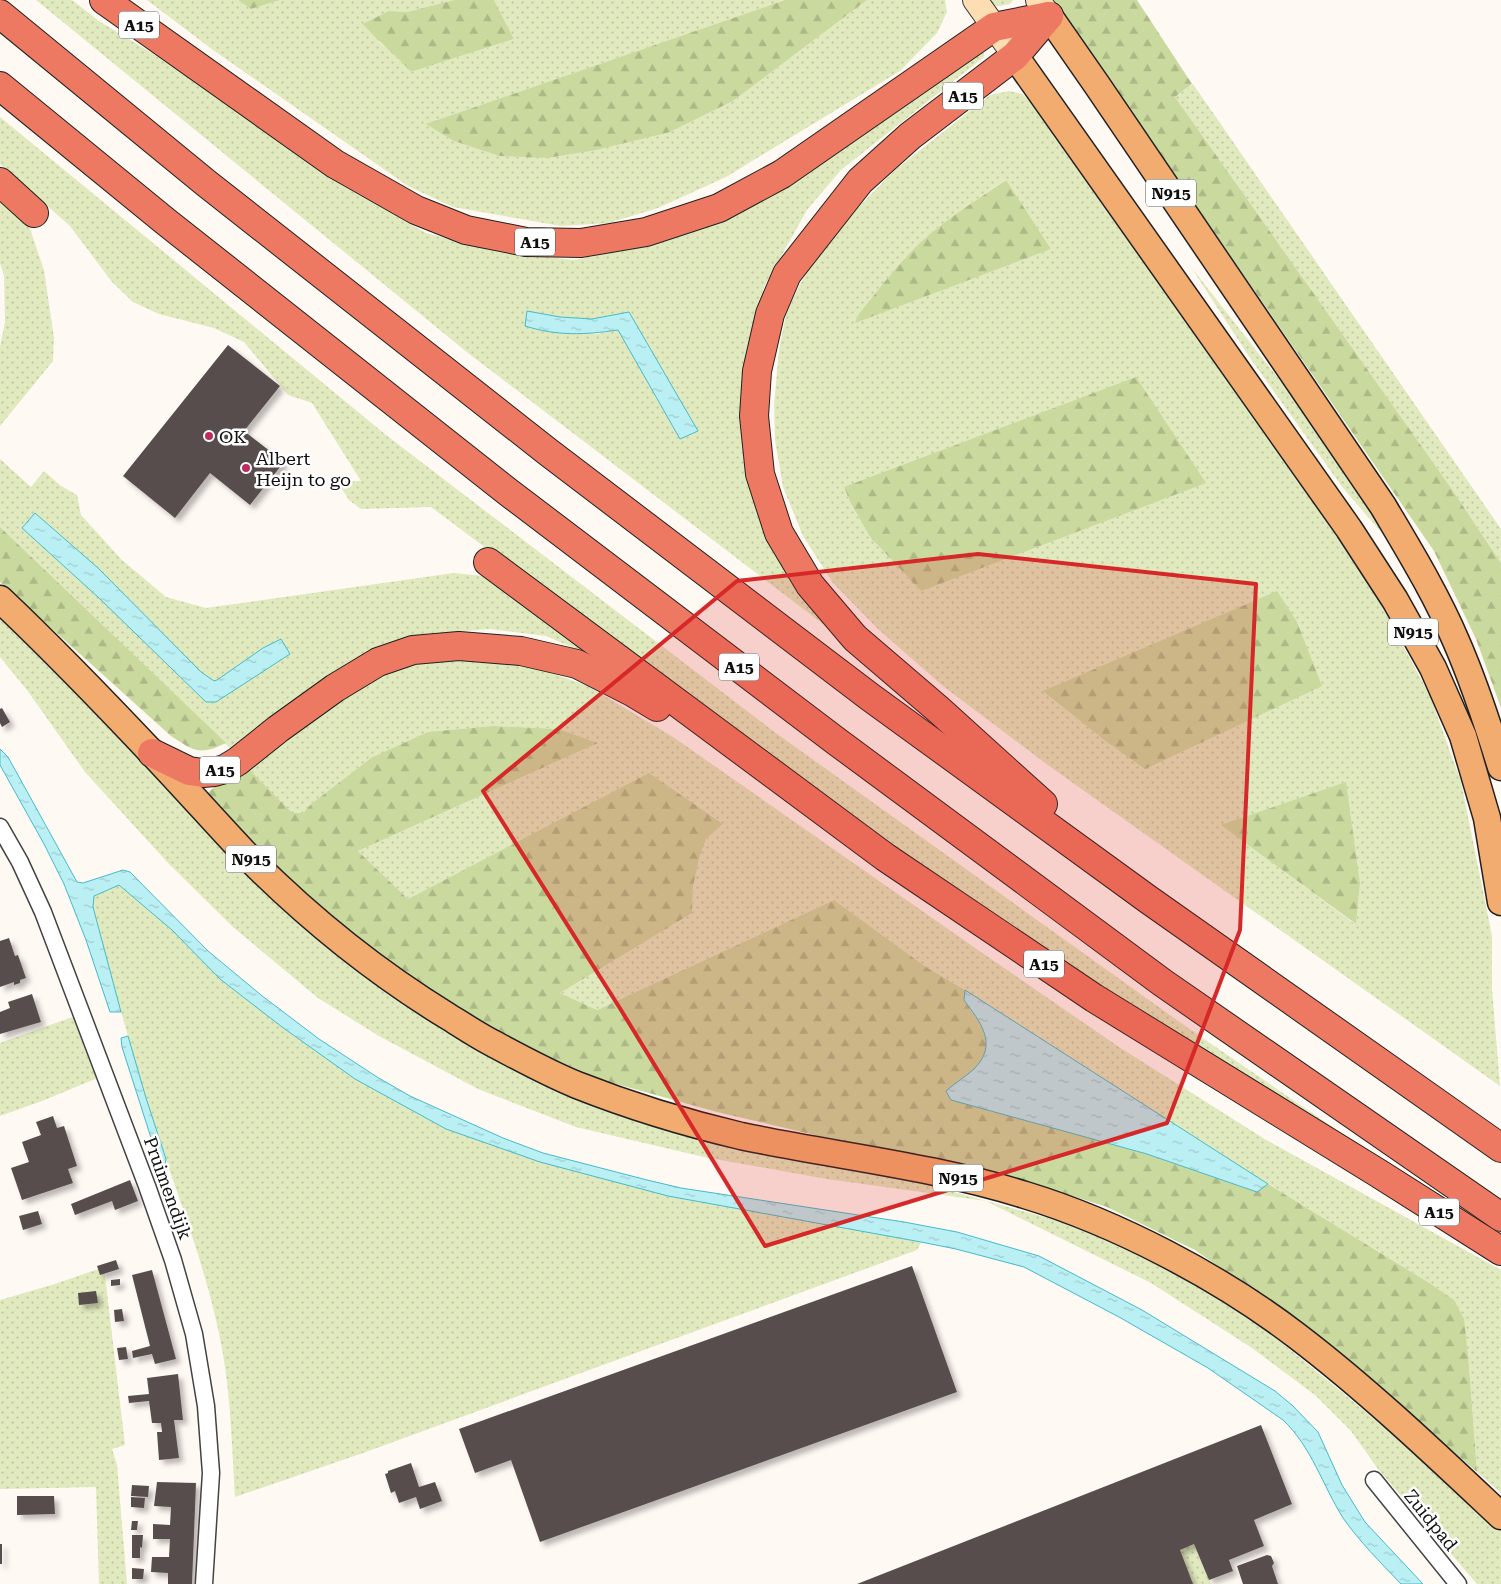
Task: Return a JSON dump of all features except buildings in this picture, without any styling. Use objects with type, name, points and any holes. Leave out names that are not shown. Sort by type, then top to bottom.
[{"type":"highway","name":"A15","points":[[104,0],[336,164],[416,210],[466,230],[526,242],[581,243],[646,232],[719,208],[782,174],[994,27],[1043,8]]},
{"type":"highway","name":"A15","points":[[1043,8],[1016,56],[910,136],[860,181],[787,274],[770,314],[756,371],[754,416],[760,474],[779,533],[810,585],[855,638],[939,710],[1149,900]]},
{"type":"highway","name":"A15","points":[[0,14],[206,183],[548,452],[870,697],[1149,900],[1501,1148]]},
{"type":"highway","name":"A15","points":[[0,86],[165,221],[508,492],[828,736],[1164,983],[1501,1217]]},
{"type":"highway","points":[[0,182],[34,212]]},
{"type":"highway","name":"A15","points":[[488,562],[885,857],[1094,998],[1501,1251]]},
{"type":"highway","name":"A15","points":[[152,753],[189,771],[203,773],[226,768],[335,688],[378,662],[413,650],[460,646],[521,650],[577,664],[632,692],[679,720],[722,737]]},
{"type":"main road","name":"N915","points":[[975,0],[1348,529],[1395,600],[1433,668],[1463,736],[1487,818],[1501,902]]},
{"type":"main road","name":"N915","points":[[1043,8],[1383,506],[1423,575],[1456,639],[1482,707],[1501,768]]},
{"type":"main road","name":"N915","points":[[0,599],[152,753],[253,862],[297,903],[358,956],[419,999],[491,1043],[574,1084],[657,1114],[741,1136],[955,1177],[1026,1195],[1141,1241],[1239,1296],[1293,1333],[1342,1372],[1501,1516]]},
{"type":"street","name":"Pruimendijk","points":[[0,827],[20,862],[46,921],[150,1195],[173,1260],[194,1334],[206,1406],[211,1474],[204,1584]]},
{"type":"street","name":"Zuidpad","points":[[1374,1480],[1458,1584]]},
{"type":"highlighted area","points":[[978,554],[1256,584],[1240,930],[1167,1123],[765,1246],[621,1010],[483,791],[737,581]]},
{"type":"green space","points":[[36,0],[72,0],[99,21],[168,63],[343,186],[426,233],[499,252],[574,260],[631,249],[696,231],[743,211],[775,193],[977,53],[984,53],[984,57],[841,170],[807,210],[764,287],[748,345],[742,408],[794,576],[827,627],[468,353]],"holes":[[[527,311],[560,317],[592,319],[629,312],[697,431],[680,439],[618,330],[596,334],[525,325]]]},
{"type":"green space","points":[[147,0],[238,0],[251,9],[280,0],[454,0],[407,12],[389,11],[379,42],[411,72],[514,39],[494,0],[785,0],[427,124],[670,132],[733,101],[867,0],[945,0],[947,12],[937,33],[900,71],[726,177],[658,208],[609,223],[561,226],[453,207],[408,186],[213,50]]},
{"type":"green space","points":[[238,0],[280,0],[251,9]]},
{"type":"green space","points":[[454,0],[494,0],[514,39],[411,72],[363,24],[389,11],[407,12]]},
{"type":"green space","points":[[785,0],[867,0],[733,101],[670,132],[596,150],[547,158],[500,156],[454,141],[426,124]]},
{"type":"green space","points":[[987,0],[1013,0],[1010,4],[993,6]]},
{"type":"green space","points":[[1054,0],[1137,0],[1192,84],[1175,97],[1449,485],[1501,563],[1501,708],[1476,639],[1434,551]]},
{"type":"green space","points":[[1193,84],[1501,529],[1501,563],[1449,485],[1175,97]]},
{"type":"green space","points":[[1009,91],[1022,94],[1036,107],[1355,556],[1430,696],[1461,782],[1492,936],[1492,989],[1500,1086],[1045,763],[943,686],[878,629],[833,583],[803,536],[783,487],[775,440],[774,405],[779,350],[787,310],[804,277],[835,231],[895,170],[990,95]],"holes":[[[1005,180],[1051,249],[856,322],[858,315],[906,257],[924,239],[953,216]],[[844,487],[921,591],[870,537],[850,502]],[[1222,825],[1360,884],[1355,924]]]},
{"type":"green space","points":[[0,117],[386,435],[773,731],[1188,1028],[1442,1202],[1007,929],[874,838],[431,507],[361,509],[349,500],[337,481],[361,481],[312,403],[288,395],[244,342],[214,328],[159,314],[133,302],[112,282],[70,226],[0,164]]},
{"type":"green space","points":[[1006,180],[1051,249],[855,323],[858,315],[890,276],[924,239]]},
{"type":"green space","points":[[0,191],[27,220],[44,270],[54,338],[53,361],[0,426],[0,347],[5,322],[4,275],[0,263]]},
{"type":"green space","points":[[1191,267],[1303,410],[1351,479],[1382,533],[1343,488],[1250,358]]},
{"type":"green space","points":[[1136,377],[1206,483],[921,591],[870,537],[850,502],[844,487]]},
{"type":"green space","points":[[0,459],[31,487],[44,471],[61,486],[77,495],[81,515],[122,560],[166,597],[206,608],[454,573],[483,576],[506,588],[599,659],[546,636],[489,629],[433,634],[380,648],[234,752],[0,527]],"holes":[[[35,513],[98,568],[201,672],[214,681],[217,681],[263,648],[206,702],[99,598],[22,528]]]},
{"type":"green space","points":[[0,527],[226,743],[209,750],[197,750],[171,736],[0,582]]},
{"type":"green space","points":[[1277,591],[1297,622],[1322,686],[1145,769],[1107,742],[1043,691]]},
{"type":"green space","points":[[0,611],[499,1059],[863,1167],[1066,1223],[1146,1259],[1205,1290],[1265,1329],[1447,1479],[1501,1529],[1501,1584],[1477,1584],[1378,1469],[1351,1431],[1315,1395],[1252,1348],[1151,1283],[986,1201],[827,1179],[704,1157],[576,1127],[478,1089],[379,1036],[318,998],[233,927],[169,864],[85,772],[27,690],[0,657]]},
{"type":"green space","points":[[469,657],[523,663],[588,686],[673,737],[1119,1047],[1263,1138],[1501,1270],[1501,1493],[1477,1472],[1469,1365],[1454,1300],[926,967],[834,900],[597,1010],[560,993],[692,912],[693,887],[699,859],[706,839],[723,824],[650,774],[408,899],[358,851],[598,743],[559,729],[495,726],[371,758],[311,804],[303,813],[292,814],[243,763],[355,688],[405,664]]},
{"type":"green space","points":[[495,726],[559,729],[598,743],[358,851],[408,899],[649,773],[723,824],[706,839],[699,859],[693,887],[692,913],[560,993],[597,1010],[834,900],[926,967],[965,990],[964,1000],[981,1025],[984,1033],[985,1051],[974,1069],[946,1091],[951,1100],[1147,1154],[1257,1192],[1268,1184],[1454,1300],[1464,1319],[1477,1472],[1382,1390],[1261,1296],[1195,1250],[1107,1207],[1032,1183],[939,1159],[836,1140],[717,1112],[602,1080],[510,1040],[424,990],[276,876],[205,795],[243,763],[292,813],[303,813],[311,804],[371,758],[428,732]]},
{"type":"green space","points":[[1346,782],[1360,884],[1356,924],[1221,825]]},
{"type":"green space","points":[[119,885],[172,930],[220,979],[282,1027],[355,1079],[446,1129],[668,1196],[921,1242],[917,1250],[363,1453],[235,1497],[228,1389],[223,1354],[211,1298],[195,1244],[158,1136],[116,994],[93,907],[94,896]]},
{"type":"green space","points":[[78,1015],[100,1077],[0,1116],[0,1043]]},
{"type":"green space","points":[[104,1267],[125,1445],[112,1449],[117,1465],[127,1584],[99,1584],[96,1487],[0,1489],[0,1300]]},
{"type":"green space","points":[[1192,1539],[1211,1584],[1072,1584]]},
{"type":"water","points":[[527,311],[560,317],[592,319],[629,312],[698,431],[680,439],[618,330],[571,334],[548,332],[525,326]]},
{"type":"water","points":[[35,513],[98,568],[201,672],[214,681],[263,648],[281,639],[290,654],[216,702],[206,702],[99,598],[22,528]]},
{"type":"water","points":[[0,749],[8,757],[77,882],[83,883],[123,870],[130,872],[208,951],[261,995],[319,1039],[410,1096],[503,1138],[543,1153],[647,1180],[681,1188],[904,1222],[957,1232],[1039,1256],[1142,1310],[1275,1391],[1293,1406],[1318,1432],[1342,1485],[1365,1522],[1423,1584],[1401,1584],[1363,1544],[1343,1518],[1309,1454],[1293,1430],[1283,1420],[1208,1368],[1119,1317],[1024,1267],[921,1242],[668,1196],[540,1162],[446,1129],[355,1079],[282,1027],[220,979],[172,930],[119,885],[94,896],[93,907],[121,1012],[110,1012],[86,940],[64,884],[0,765]]},
{"type":"water","points":[[965,990],[1268,1184],[1257,1192],[1147,1154],[951,1100],[946,1091],[974,1069],[985,1051],[984,1033],[981,1025],[964,1000]]},
{"type":"water","points":[[128,1036],[166,1159],[165,1165],[160,1166],[122,1047],[121,1038]]},
{"type":"place","name":"OK","points":[[209,436]]},
{"type":"place","name":"Albert Heijn to go","points":[[246,468]]}]
